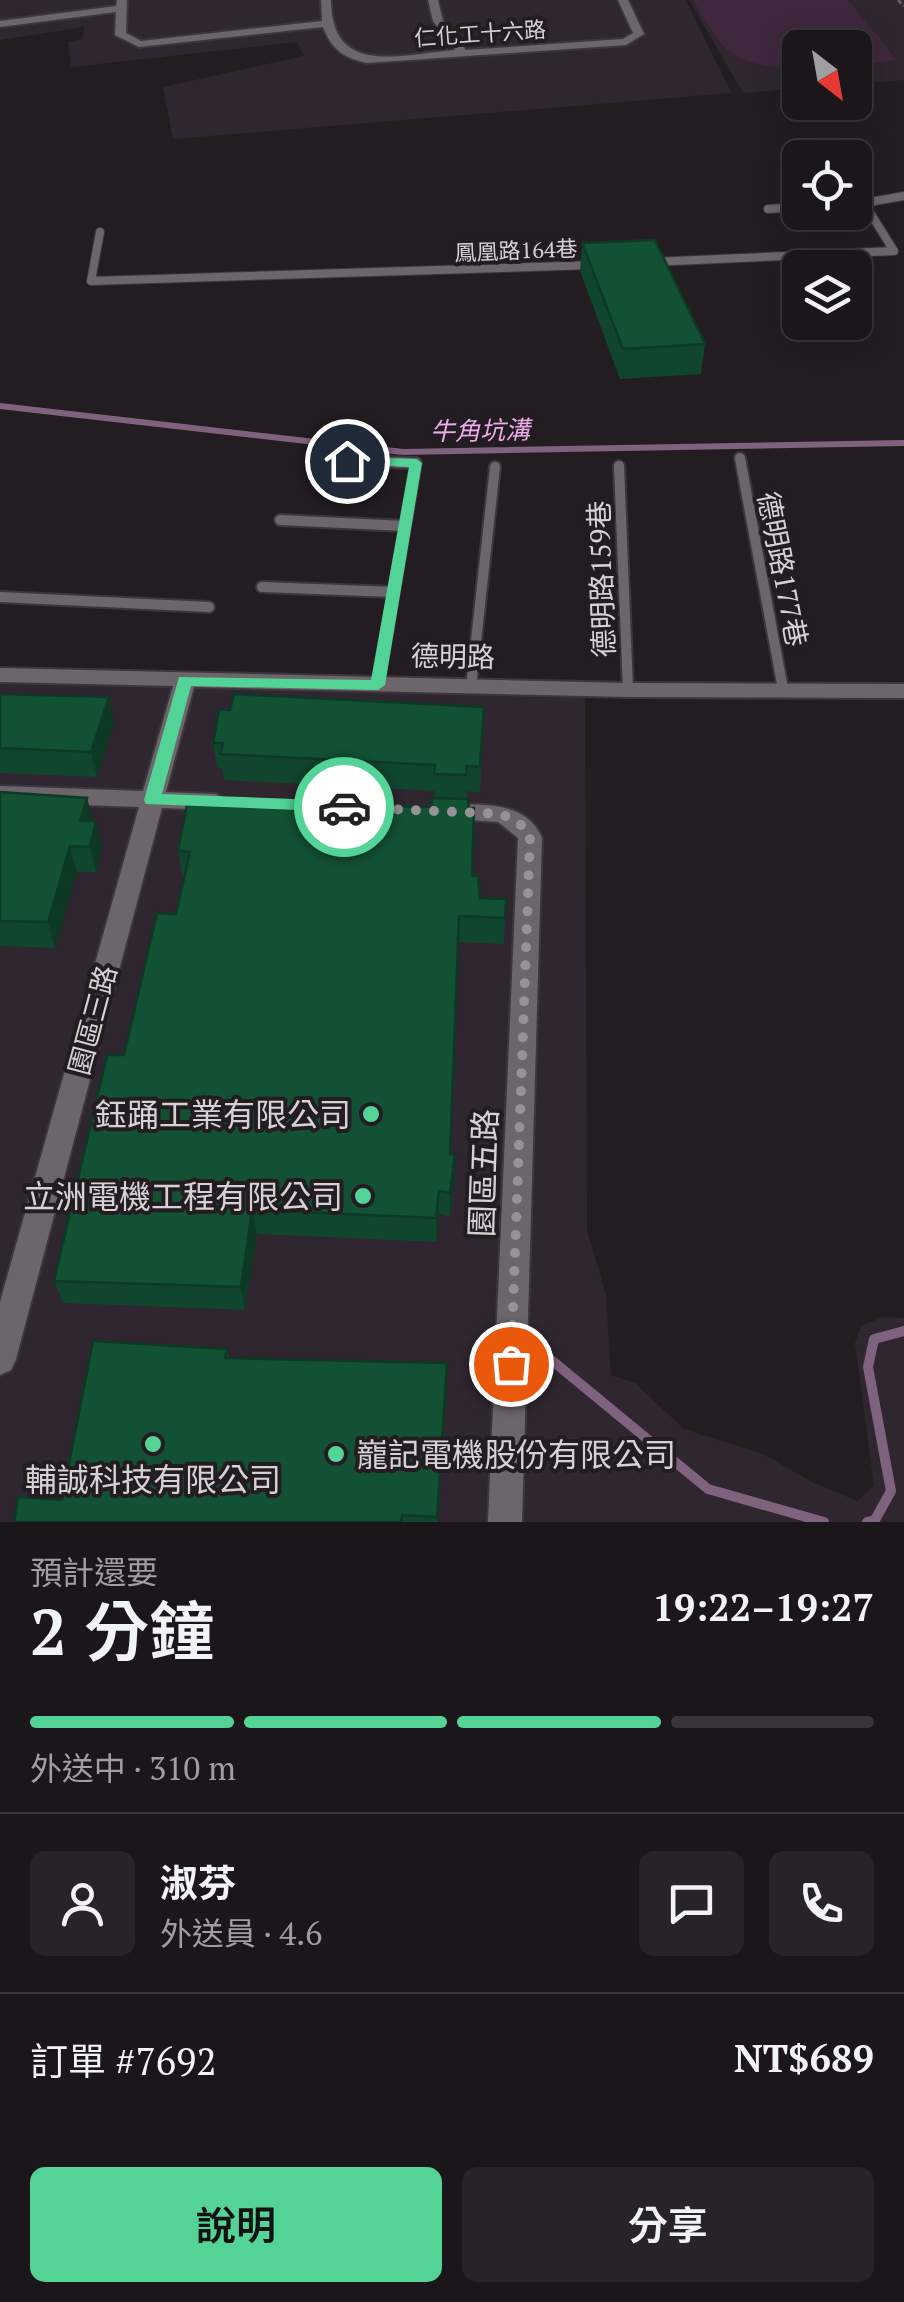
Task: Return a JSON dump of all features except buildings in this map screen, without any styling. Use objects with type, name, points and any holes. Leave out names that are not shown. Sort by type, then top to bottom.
[{"type":"street","points":[[0,24],[122,4],[122,38],[146,45],[324,24],[326,0]]},
{"type":"street","points":[[433,0],[438,21],[464,54]]},
{"type":"street","name":"仁化工十六路","points":[[324,24],[345,54],[354,58],[464,54],[633,40],[638,30],[623,0]]},
{"type":"street","name":"德明路","points":[[0,675],[628,690],[904,691]]},
{"type":"street","name":"園區三路","points":[[0,1359],[185,681]]},
{"type":"street","points":[[0,794],[249,804]]},
{"type":"street","name":"園區五路","points":[[424,811],[502,814],[526,828],[530,850],[505,1522]]},
{"type":"lane","points":[[872,201],[904,196]]},
{"type":"lane","points":[[768,209],[782,208]]},
{"type":"lane","points":[[649,262],[894,251],[872,220]]},
{"type":"lane","name":"鳳凰路164巷","points":[[100,232],[92,281],[611,264]]},
{"type":"lane","name":"德明路177巷","points":[[740,458],[783,689]]},
{"type":"lane","points":[[347,461],[416,463],[378,685]]},
{"type":"lane","name":"德明路159巷","points":[[619,466],[628,690]]},
{"type":"lane","points":[[470,686],[495,468]]},
{"type":"lane","points":[[280,520],[405,526]]},
{"type":"lane","points":[[262,587],[394,592]]},
{"type":"lane","points":[[0,597],[209,607]]},
{"type":"path","points":[[898,0],[904,6]]},
{"type":"shaded area","points":[[0,0],[686,0],[731,93],[173,139],[163,87],[304,56],[297,42],[71,67],[68,42],[82,39],[84,27],[0,40]]},
{"type":"shaded area","points":[[689,0],[904,0],[904,80],[872,83],[872,30],[782,30],[782,90],[743,93]]},
{"type":"shaded area","points":[[693,0],[848,0],[897,60],[872,63],[872,30],[782,30],[782,67],[745,60],[733,54],[714,34]]},
{"type":"shaded area","points":[[0,670],[585,686],[587,1230],[606,1295],[611,1375],[635,1383],[684,1429],[763,1454],[812,1482],[857,1501],[874,1486],[855,1343],[861,1326],[883,1317],[904,1318],[904,1522],[0,1522]]},
{"type":"waterway","name":"牛角坑溝","points":[[0,406],[403,452],[904,443]]},
{"type":"waterway","points":[[867,1522],[875,1520],[891,1491],[868,1367],[874,1339],[904,1331]]},
{"type":"waterway","points":[[538,1349],[708,1489],[824,1522]]},
{"type":"way so far","points":[[344,807],[502,814],[526,828],[530,838],[511,1364]]},
{"type":"place","name":"鈺踊工業有限公司","points":[[371,1114]]},
{"type":"place","name":"立洲電機工程有限公司","points":[[363,1196]]},
{"type":"place","name":"輔誠科技有限公司","points":[[153,1444]]},
{"type":"place","name":"巃記電機股份有限公司","points":[[336,1454]]},
{"type":"route","points":[[344,807],[152,800],[185,681],[378,685],[416,463],[347,461]]}]
